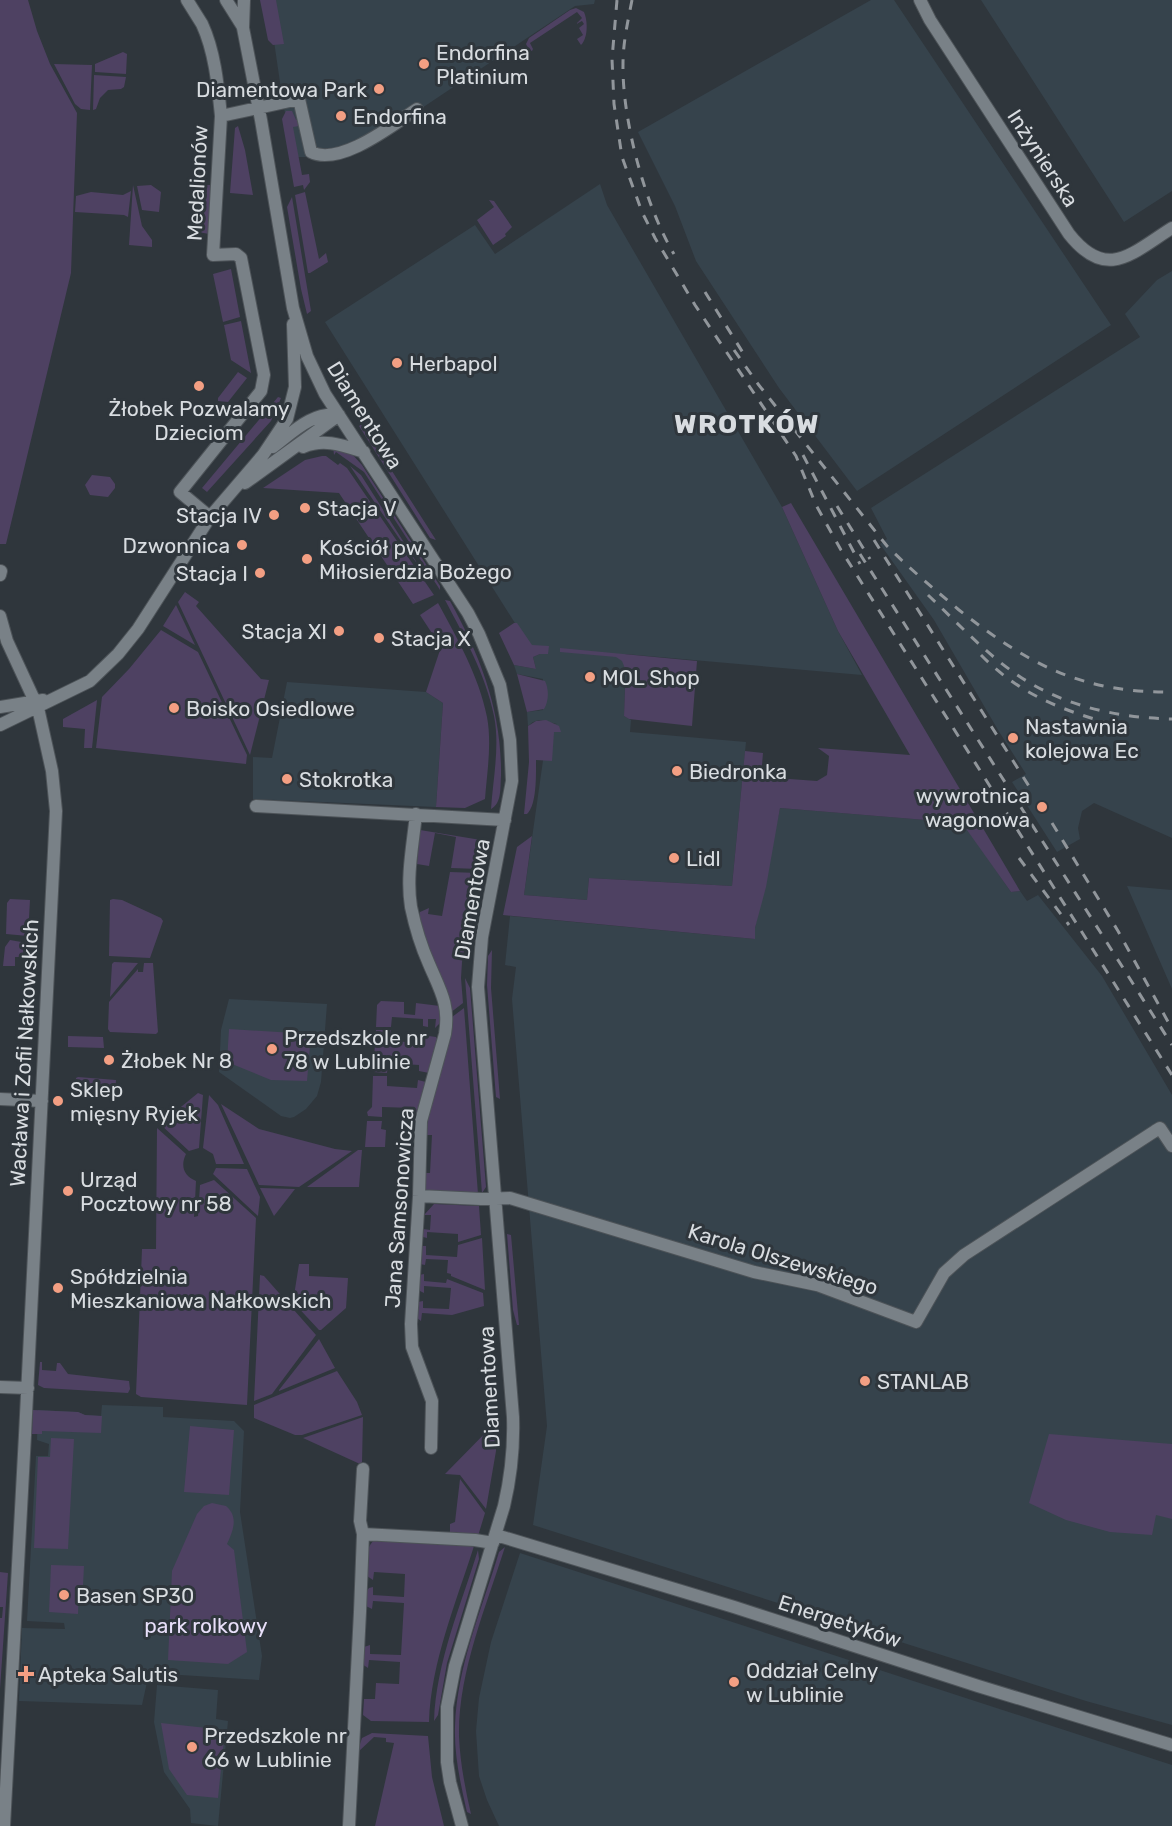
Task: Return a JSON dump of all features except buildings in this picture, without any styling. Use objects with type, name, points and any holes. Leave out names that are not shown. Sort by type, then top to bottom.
[{"type":"street","name":"Medalionów","points":[[187,0],[202,26],[210,48],[221,116],[213,255],[236,254],[241,258],[264,375],[261,391],[180,492],[210,517]]},
{"type":"street","name":"Diamentowa","points":[[226,0],[243,28]]},
{"type":"street","name":"Diamentowa","points":[[244,0],[243,28],[293,308],[313,372],[459,598],[479,634],[494,668],[506,711],[512,761],[511,792],[482,937],[478,969],[513,1432],[508,1487],[455,1666],[447,1707],[447,1762],[462,1826]]},
{"type":"street","name":"Inżynierska","points":[[920,0],[930,20],[1069,234],[1083,249],[1096,258],[1118,260],[1127,257],[1172,228]]},
{"type":"street","points":[[221,116],[299,99],[311,152],[317,155],[351,150],[417,109]]},
{"type":"street","points":[[0,707],[37,704],[90,681],[118,654],[144,621],[210,517],[263,454],[284,425],[293,399],[295,374],[293,308]]},
{"type":"street","points":[[263,454],[316,417],[339,415]]},
{"type":"street","points":[[229,494],[339,415]]},
{"type":"street","points":[[290,452],[313,442],[325,441],[364,452]]},
{"type":"street","name":"Wacława i Zofii Nałkowskich","points":[[0,616],[7,641],[37,704],[52,771],[56,811],[28,1388],[15,1612],[5,1694],[3,1826]]},
{"type":"street","points":[[0,725],[37,704]]},
{"type":"street","points":[[256,807],[506,820]]},
{"type":"street","name":"Jana Samsonowicza","points":[[416,814],[411,905],[428,962],[445,1002],[447,1020],[421,1121],[411,1324],[412,1347],[432,1401],[431,1448]]},
{"type":"street","points":[[0,1099],[42,1101]]},
{"type":"street","name":"Karola Olszewskiego","points":[[495,1198],[510,1197],[529,1202],[754,1272],[817,1285],[916,1322],[944,1273],[964,1255],[1160,1128],[1172,1146]]},
{"type":"street","points":[[419,1196],[495,1198]]},
{"type":"street","points":[[0,1387],[28,1388]]},
{"type":"street","points":[[349,1826],[363,1534],[360,1521],[363,1469]]},
{"type":"street","name":"Energetyków","points":[[363,1534],[494,1539],[734,1607],[978,1686],[1172,1745]]},
{"type":"shaded area","points":[[268,0],[595,0],[594,4],[575,6],[368,144],[318,157],[294,157],[283,103]]},
{"type":"shaded area","points":[[871,0],[894,0],[1111,325],[857,491],[779,388],[696,261],[675,206],[638,132]]},
{"type":"shaded area","points":[[981,0],[1172,0],[1172,191],[1124,222]]},
{"type":"shaded area","points":[[600,184],[607,205],[782,507],[838,631],[862,675],[625,654],[632,671],[630,688],[625,688],[624,716],[631,720],[630,732],[746,742],[732,886],[589,878],[587,900],[524,895],[548,725],[557,724],[539,720],[528,726],[527,712],[543,710],[543,679],[517,674],[514,665],[536,669],[533,657],[540,654],[530,647],[325,322],[475,225],[495,254]]},
{"type":"shaded area","points":[[1172,271],[1172,838],[1094,803],[1082,811],[1078,828],[1080,839],[1057,852],[1012,782],[1026,774],[934,620],[880,544],[887,539],[871,508],[1140,337],[1125,314],[1157,280]]},
{"type":"shaded area","points":[[287,682],[426,692],[443,703],[436,807],[253,799],[253,757],[272,758]]},
{"type":"shaded area","points":[[780,808],[963,823],[1011,892],[1020,891],[1027,901],[1038,895],[1102,976],[1172,1095],[1172,1725],[1086,1701],[533,1525],[547,1426],[512,999],[516,967],[505,965],[510,916],[755,939],[755,928]]},
{"type":"shaded area","points":[[1127,886],[1172,890],[1172,989]]},
{"type":"shaded area","name":"Przedszkole nr 78 w Lublinie","points":[[229,999],[327,1004],[321,1082],[317,1096],[306,1109],[294,1117],[281,1116],[219,1072],[221,1030]]},
{"type":"shaded area","points":[[102,1405],[163,1407],[163,1417],[234,1421],[244,1431],[240,1512],[262,1656],[259,1680],[149,1673],[142,1705],[19,1701],[22,1628],[65,1629],[64,1623],[27,1621],[36,1456],[48,1456],[49,1444],[37,1440],[38,1410],[78,1412],[101,1416]]},
{"type":"shaded area","points":[[520,1553],[1172,1765],[1172,1826],[499,1826],[479,1776],[476,1731],[479,1698],[491,1642]]},
{"type":"shaded area","name":"Przedszkole nr 66 w Lublinie","points":[[157,1685],[218,1690],[216,1719],[228,1721],[218,1826],[191,1823],[190,1809],[164,1772],[154,1722]]},
{"type":"green space","points":[[0,0],[28,0],[50,64],[77,113],[71,273],[6,544],[0,544]]},
{"type":"green space","points":[[260,0],[276,0],[284,44],[273,45],[268,40]]},
{"type":"green space","points":[[576,8],[584,12],[586,20],[586,34],[581,45],[577,39],[583,35],[579,28],[584,24],[582,21],[576,24],[582,18],[577,12],[530,43],[533,49],[529,50],[526,44],[529,38]]},
{"type":"green space","points":[[123,52],[127,54],[126,74],[95,72],[95,64]]},
{"type":"green space","points":[[54,64],[92,65],[90,110],[81,109],[75,104]]},
{"type":"green space","points":[[94,75],[126,77],[124,87],[108,90],[93,110]]},
{"type":"green space","points":[[286,111],[292,111],[296,120],[299,120],[299,126],[293,127],[302,175],[309,174],[310,182],[304,190],[303,185],[294,187],[282,119]]},
{"type":"green space","points":[[238,126],[253,195],[230,193],[235,128]]},
{"type":"green space","points":[[133,185],[142,226],[152,240],[152,247],[129,245]]},
{"type":"green space","points":[[151,185],[161,192],[159,212],[142,210],[137,186]]},
{"type":"green space","points":[[201,185],[211,185],[209,234],[198,232]]},
{"type":"green space","points":[[131,191],[128,217],[75,212],[76,196],[91,192],[123,195]]},
{"type":"green space","points":[[305,192],[319,259],[326,253],[328,262],[310,273],[308,273],[295,195]]},
{"type":"green space","points":[[292,197],[311,311],[307,314],[287,207]]},
{"type":"green space","points":[[489,200],[494,201],[512,227],[505,234],[506,236],[493,245],[477,220],[494,207]]},
{"type":"green space","points":[[231,269],[240,317],[223,322],[213,274]]},
{"type":"green space","points":[[241,321],[251,373],[231,360],[224,325]]},
{"type":"green space","points":[[238,372],[247,378],[228,402],[218,401],[218,398]]},
{"type":"green space","points":[[278,397],[281,398],[271,421],[207,492],[202,488]]},
{"type":"green space","points":[[362,424],[436,540],[430,538],[359,426]]},
{"type":"green space","points":[[333,446],[351,453],[362,465],[440,586],[440,590],[364,472],[336,452],[334,455]]},
{"type":"green space","points":[[322,456],[347,468],[434,595],[413,604],[339,493],[263,488],[305,460]]},
{"type":"green space","points":[[350,466],[361,475],[419,566],[407,550]]},
{"type":"green space","points":[[92,475],[110,477],[115,488],[108,497],[90,495],[85,485]]},
{"type":"green space","points":[[791,503],[1020,891],[1011,892],[962,823],[780,808],[766,887],[755,928],[755,939],[503,915],[517,847],[532,836],[524,895],[587,900],[589,878],[732,886],[745,751],[763,753],[761,777],[817,781],[827,775],[829,756],[818,748],[910,755],[838,631],[782,507]]},
{"type":"green space","points":[[185,592],[199,602],[196,606],[261,679],[269,680],[250,755],[178,602]]},
{"type":"green space","points":[[445,600],[450,601],[471,643],[488,686],[493,707],[498,730],[501,776],[499,799],[491,809],[496,751],[494,716],[480,671]]},
{"type":"green space","points":[[438,603],[473,672],[487,717],[489,758],[485,799],[465,808],[436,807],[443,703],[426,692],[441,647],[420,615]]},
{"type":"green space","points":[[176,605],[195,645],[163,626]]},
{"type":"green space","points":[[517,623],[532,645],[549,646],[548,654],[533,657],[536,669],[514,665],[499,633]]},
{"type":"green space","points":[[161,630],[198,652],[247,755],[246,764],[96,748],[102,697]]},
{"type":"green space","points":[[560,648],[697,661],[692,726],[629,719],[624,716],[625,688],[630,688],[632,672],[626,671],[622,661],[616,657],[560,652]]},
{"type":"green space","points":[[517,674],[545,681],[548,695],[544,709],[527,712]]},
{"type":"green space","points":[[97,700],[92,748],[84,748],[85,729],[63,727],[63,719]]},
{"type":"green space","points":[[546,720],[559,726],[561,732],[554,732],[552,761],[536,760],[533,804],[527,814],[524,814],[529,762],[528,726],[536,721]]},
{"type":"green space","points":[[420,830],[481,840],[479,869],[451,868],[456,837],[435,833],[429,866],[417,864]]},
{"type":"green space","points":[[450,872],[478,873],[462,962],[463,1003],[450,1013],[439,974],[419,920],[420,912],[429,908],[428,914],[442,916]]},
{"type":"green space","points":[[10,899],[30,900],[28,936],[6,934],[7,903]]},
{"type":"green space","points":[[110,900],[122,900],[163,921],[150,958],[109,956]]},
{"type":"green space","points":[[10,940],[27,943],[27,957],[15,957],[15,966],[3,966],[5,947]]},
{"type":"green space","points":[[492,950],[491,988],[500,1099],[496,1097],[487,985],[488,956]]},
{"type":"green space","points":[[114,962],[138,963],[110,997],[112,964]]},
{"type":"green space","points":[[144,963],[153,963],[158,1032],[156,1034],[110,1032],[108,1029],[109,1002],[138,969],[138,972],[143,972]]},
{"type":"green space","points":[[465,978],[470,988],[486,1187],[482,1193]]},
{"type":"green space","points":[[381,1001],[404,1002],[404,1014],[415,1015],[416,1003],[440,1006],[441,1022],[435,1028],[436,1019],[428,1019],[428,1027],[423,1026],[423,1019],[392,1017],[391,1027],[376,1027],[377,1005]]},
{"type":"green space","points":[[464,1008],[478,1194],[427,1191],[424,1189],[424,1173],[430,1173],[432,1135],[425,1135],[426,1118],[452,1017]]},
{"type":"green space","points":[[229,1029],[311,1034],[307,1081],[271,1080],[227,1062]]},
{"type":"green space","points":[[376,1030],[391,1030],[391,1041],[422,1043],[422,1035],[436,1037],[438,1041],[429,1073],[419,1071],[419,1065],[388,1063],[387,1073],[373,1072]]},
{"type":"green space","points":[[68,1036],[103,1037],[104,1048],[68,1047]]},
{"type":"green space","points":[[373,1076],[387,1076],[387,1086],[417,1088],[418,1080],[426,1082],[417,1116],[413,1115],[413,1108],[382,1107],[382,1117],[368,1116],[367,1112],[372,1107]]},
{"type":"green space","points":[[78,1077],[116,1080],[115,1098],[74,1096]]},
{"type":"green space","points":[[198,1093],[203,1095],[199,1148],[189,1151],[160,1124]]},
{"type":"green space","points":[[209,1095],[218,1105],[244,1164],[216,1164],[213,1154],[203,1148]]},
{"type":"green space","points":[[221,1104],[259,1129],[335,1149],[352,1151],[299,1187],[259,1185]]},
{"type":"green space","points":[[367,1121],[382,1121],[381,1129],[386,1130],[385,1147],[365,1147]]},
{"type":"green space","points":[[157,1128],[186,1154],[183,1163],[184,1170],[196,1181],[195,1201],[193,1198],[188,1198],[187,1205],[193,1206],[195,1203],[194,1217],[198,1216],[200,1185],[214,1180],[256,1218],[247,1405],[141,1397],[136,1394],[142,1249],[156,1249]]},
{"type":"green space","points":[[358,1150],[362,1150],[359,1187],[307,1187]]},
{"type":"green space","points":[[216,1168],[247,1169],[260,1197],[258,1216],[213,1174]]},
{"type":"green space","points":[[261,1188],[295,1189],[274,1216]]},
{"type":"green space","points":[[434,1204],[479,1206],[481,1235],[458,1242],[458,1234],[427,1232],[427,1238],[423,1237],[423,1229],[430,1230],[431,1215],[424,1215]]},
{"type":"green space","points":[[507,1234],[511,1235],[519,1325],[517,1325],[513,1310]]},
{"type":"green space","points":[[482,1238],[485,1290],[447,1273],[448,1260],[426,1259],[425,1265],[420,1264],[422,1246],[426,1246],[426,1255],[457,1257],[458,1245]]},
{"type":"green space","points":[[299,1264],[309,1264],[309,1276],[348,1278],[346,1308],[321,1330],[293,1302]]},
{"type":"green space","points":[[424,1274],[424,1281],[446,1283],[447,1279],[483,1293],[484,1306],[452,1315],[422,1313],[421,1321],[417,1318],[418,1302],[423,1301],[423,1308],[449,1309],[451,1288],[424,1286],[424,1293],[418,1290],[419,1275]]},
{"type":"green space","points":[[260,1275],[264,1276],[316,1335],[272,1394],[254,1401]]},
{"type":"green space","points":[[319,1339],[335,1368],[279,1391],[279,1390]]},
{"type":"green space","points":[[40,1362],[42,1362],[42,1370],[56,1371],[57,1363],[60,1363],[68,1374],[129,1381],[130,1389],[128,1393],[44,1388],[38,1385]]},
{"type":"green space","points":[[337,1371],[357,1402],[362,1415],[302,1435],[295,1435],[254,1418],[254,1405]]},
{"type":"green space","points":[[33,1410],[78,1412],[85,1415],[102,1416],[101,1433],[42,1431],[42,1434],[32,1434]]},
{"type":"green space","points":[[363,1417],[362,1462],[360,1464],[303,1438]]},
{"type":"green space","points":[[496,1422],[496,1451],[486,1509],[460,1475],[445,1474]]},
{"type":"green space","points":[[190,1426],[234,1430],[229,1495],[184,1492]]},
{"type":"green space","points":[[1049,1434],[1172,1444],[1172,1519],[1156,1515],[1152,1535],[1110,1532],[1066,1520],[1029,1503]]},
{"type":"green space","points":[[51,1438],[74,1439],[68,1549],[34,1548],[38,1457],[50,1457]]},
{"type":"green space","points":[[460,1479],[485,1513],[478,1536],[450,1533],[450,1524],[455,1522]]},
{"type":"green space","name":"park rolkowy","points":[[212,1503],[226,1506],[234,1519],[227,1544],[234,1550],[247,1652],[228,1664],[168,1660],[172,1571],[197,1514],[204,1506]]},
{"type":"green space","points":[[378,1538],[474,1546],[439,1655],[429,1722],[371,1721],[363,1715],[364,1699],[375,1699],[376,1683],[399,1684],[400,1662],[369,1660],[368,1668],[362,1664],[364,1647],[370,1645],[370,1654],[401,1655],[404,1603],[373,1601],[372,1609],[366,1606],[366,1592],[373,1587],[373,1595],[404,1597],[405,1574],[374,1572],[373,1580],[367,1576],[368,1549],[370,1544]]},
{"type":"green space","points":[[505,1547],[475,1640],[463,1688],[460,1712],[460,1756],[471,1814],[467,1812],[456,1757],[457,1704],[471,1638],[499,1552]]},
{"type":"green space","points":[[478,1550],[479,1559],[447,1663],[438,1715],[434,1721],[444,1655]]},
{"type":"green space","name":"Basen SP30","points":[[51,1565],[84,1566],[83,1585],[79,1585],[78,1614],[49,1612]]},
{"type":"green space","points":[[0,1572],[8,1573],[0,1689],[0,1618],[2,1618],[3,1607],[0,1607]]},
{"type":"green space","points":[[161,1723],[225,1730],[218,1798],[187,1795],[169,1769]]},
{"type":"green space","points":[[372,1733],[428,1736],[432,1777],[444,1826],[375,1826],[394,1743],[386,1742],[386,1738],[374,1737],[357,1753],[362,1738]]},
{"type":"railway","points":[[617,0],[612,59],[614,104],[622,157],[642,212],[655,238],[695,305],[796,456],[816,505],[841,550],[1172,1075]]},
{"type":"railway","points":[[632,0],[623,56],[626,110],[645,187],[663,234],[674,254]]},
{"type":"railway","points":[[705,292],[745,356]]},
{"type":"railway","points":[[734,350],[758,384],[887,546],[959,610],[1009,646],[1057,672],[1110,687],[1172,692]]},
{"type":"railway","points":[[803,455],[860,564]]},
{"type":"railway","points":[[837,506],[870,559]]},
{"type":"railway","points":[[874,540],[1032,791]]},
{"type":"railway","points":[[860,554],[1172,1045]]},
{"type":"railway","points":[[928,595],[1002,664],[1046,692],[1098,710],[1172,719]]},
{"type":"railway","points":[[981,655],[997,670],[1031,694],[1087,717],[1129,729]]},
{"type":"railway","points":[[1052,823],[1118,931],[1172,1029]]},
{"type":"railway","points":[[1019,858],[1069,925]]},
{"type":"place","name":"Endorfina Platinium","points":[[424,64]]},
{"type":"place","name":"Diamentowa Park","points":[[379,89]]},
{"type":"place","name":"Endorfina","points":[[341,116]]},
{"type":"place","name":"Herbapol","points":[[397,363]]},
{"type":"place","name":"Żłobek Pozwalamy Dzieciom","points":[[199,386]]},
{"type":"place","name":"Stacja V","points":[[305,508]]},
{"type":"place","name":"Stacja IV","points":[[274,515]]},
{"type":"place","name":"Dzwonnica","points":[[242,545]]},
{"type":"place","name":"Kościół pw. Miłosierdzia Bożego","points":[[307,559]]},
{"type":"place","name":"Stacja I","points":[[260,573]]},
{"type":"place","name":"Stacja XI","points":[[339,631]]},
{"type":"place","name":"Stacja X","points":[[379,638]]},
{"type":"place","name":"MOL Shop","points":[[590,677]]},
{"type":"place","name":"Boisko Osiedlowe","points":[[174,708]]},
{"type":"place","name":"Nastawnia kolejowa Ec","points":[[1013,738]]},
{"type":"place","name":"Biedronka","points":[[677,771]]},
{"type":"place","name":"Stokrotka","points":[[287,779]]},
{"type":"place","name":"wywrotnica wagonowa","points":[[1042,807]]},
{"type":"place","name":"Lidl","points":[[674,858]]},
{"type":"place","name":"Przedszkole nr 78 w Lublinie","points":[[272,1049]]},
{"type":"place","name":"Żłobek Nr 8","points":[[109,1060]]},
{"type":"place","name":"Sklep mięsny Ryjek","points":[[58,1101]]},
{"type":"place","name":"Urząd Pocztowy nr 58","points":[[68,1191]]},
{"type":"place","name":"Spółdzielnia Mieszkaniowa Nałkowskich","points":[[58,1288]]},
{"type":"place","name":"STANLAB","points":[[865,1381]]},
{"type":"place","name":"Basen SP30","points":[[64,1595]]},
{"type":"place","name":"Apteka Salutis","points":[[26,1674]]},
{"type":"place","name":"Oddział Celny w Lublinie","points":[[734,1682]]},
{"type":"place","name":"Przedszkole nr 66 w Lublinie","points":[[192,1747]]},
{"type":"district","name":"WROTKÓW","points":[[747,424]]}]
